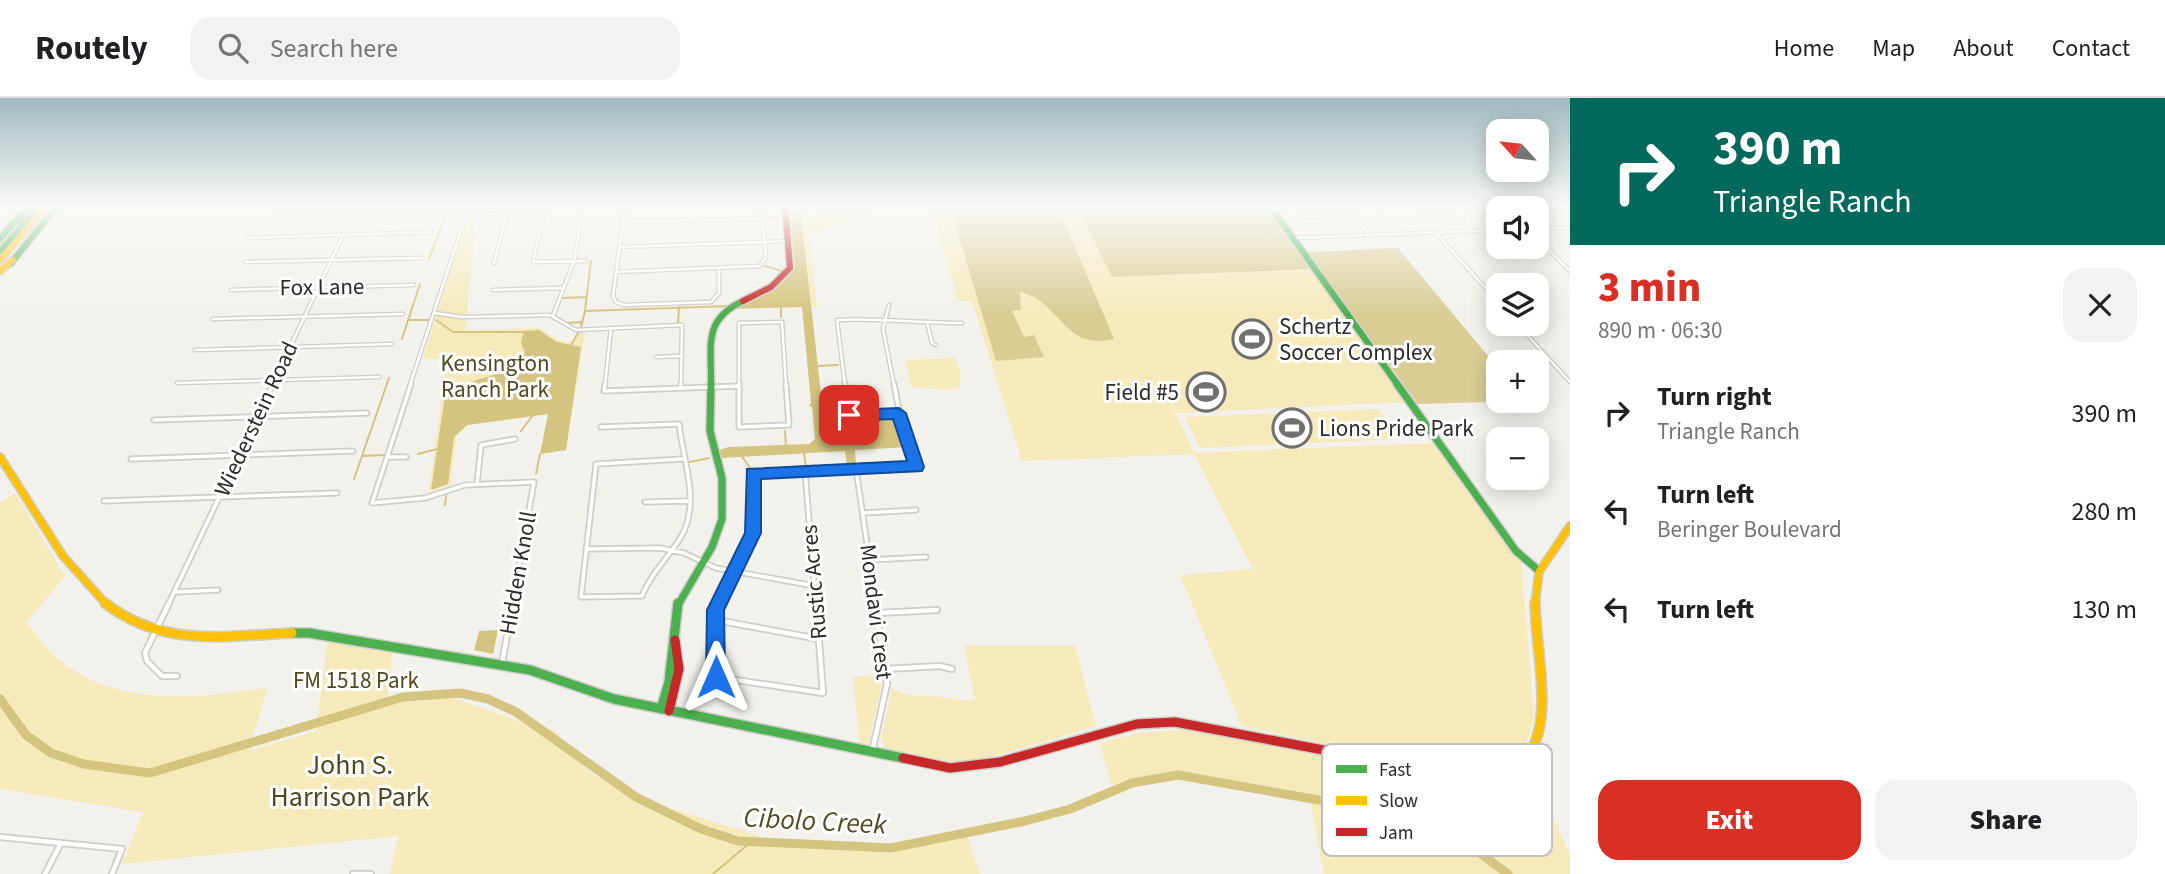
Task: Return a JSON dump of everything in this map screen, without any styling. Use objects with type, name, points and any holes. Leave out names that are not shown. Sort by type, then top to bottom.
[{"type":"main road","points":[[0,260],[15,242]]},
{"type":"main road","points":[[0,274],[27,242]]},
{"type":"main road","points":[[665,710],[679,599],[718,537],[722,519],[722,478],[710,431],[710,334],[716,318],[724,310],[771,287],[785,276],[792,261],[790,242]]},
{"type":"main road","points":[[1296,242],[1516,551],[1539,572]]},
{"type":"main road","points":[[0,457],[82,582],[122,619],[154,632],[177,635],[309,633],[502,663],[614,699],[937,767],[971,767],[1130,726],[1175,722],[1322,749]]},
{"type":"main road","points":[[1541,744],[1544,736],[1534,609],[1539,572],[1552,546],[1570,526]]},
{"type":"street","name":"Wiederstein Road","points":[[154,632],[340,242]]},
{"type":"street","points":[[457,242],[372,503],[425,498],[477,484],[481,445],[515,439]]},
{"type":"street","points":[[494,263],[499,242]]},
{"type":"street","points":[[537,242],[533,262],[586,261]]},
{"type":"street","points":[[553,316],[557,312],[562,288],[575,261],[578,242]]},
{"type":"street","points":[[620,242],[613,296],[616,302],[706,303],[715,299],[719,293],[719,268]]},
{"type":"street","points":[[619,247],[759,242]]},
{"type":"street","points":[[616,272],[763,264],[766,258],[765,242]]},
{"type":"street","points":[[1444,242],[1486,289]]},
{"type":"street","points":[[1549,250],[1570,271]]},
{"type":"street","points":[[245,262],[422,258]]},
{"type":"street","name":"Fox Lane","points":[[230,290],[414,285]]},
{"type":"street","points":[[493,290],[562,288]]},
{"type":"street","points":[[819,639],[716,620],[717,603],[753,533],[753,474],[916,467],[899,413],[884,319],[889,305]]},
{"type":"street","points":[[435,313],[462,317],[553,316],[576,330],[682,325],[681,388]]},
{"type":"street","points":[[213,319],[403,314]]},
{"type":"street","points":[[899,413],[849,415],[836,320],[884,319],[962,323]]},
{"type":"street","points":[[782,321],[789,425],[739,427],[738,386],[739,323],[782,321]]},
{"type":"street","points":[[927,322],[932,343],[936,345]]},
{"type":"street","points":[[611,328],[604,391],[738,386]]},
{"type":"street","points":[[1528,336],[1570,382]]},
{"type":"street","points":[[195,350],[392,344]]},
{"type":"street","points":[[656,356],[682,356]]},
{"type":"street","points":[[177,383],[379,377]]},
{"type":"street","points":[[154,420],[367,414]]},
{"type":"street","points":[[601,427],[679,424],[683,459],[690,475],[687,526],[649,578],[642,596],[581,597],[596,464],[683,459]]},
{"type":"street","points":[[131,459],[353,452]]},
{"type":"street","points":[[388,457],[406,457]]},
{"type":"street","name":"Mondavi Crest","points":[[856,469],[887,684],[871,754]]},
{"type":"street","name":"Rustic Acres","points":[[716,620],[716,677],[823,693],[805,471]]},
{"type":"street","name":"Hidden Knoll","points":[[477,484],[534,482],[502,663]]},
{"type":"street","points":[[104,501],[337,493]]},
{"type":"street","points":[[645,502],[688,501]]},
{"type":"street","points":[[863,513],[916,510]]},
{"type":"street","points":[[586,549],[648,547],[669,550],[735,572],[815,586]]},
{"type":"street","points":[[870,560],[926,557]]},
{"type":"street","points":[[175,592],[218,590]]},
{"type":"street","points":[[878,613],[937,610]]},
{"type":"street","points":[[154,632],[145,653],[147,661],[162,676],[177,676]]},
{"type":"street","points":[[885,669],[940,666],[951,669]]},
{"type":"street","points":[[0,837],[122,849],[112,874]]},
{"type":"street","points":[[45,874],[60,844]]},
{"type":"street","points":[[353,874],[371,874]]},
{"type":"green space","name":"Kensington Ranch Park","points":[[459,242],[474,242],[465,331],[540,328],[558,340],[573,343],[580,331],[585,331],[566,450],[540,454],[548,414],[467,425],[456,437],[451,485],[429,492],[447,359],[423,359]]},
{"type":"green space","points":[[804,242],[810,242],[817,306],[812,306]]},
{"type":"green space","points":[[941,242],[1095,242],[1112,277],[1313,269],[1406,402],[1177,413],[1155,369],[1194,453],[1437,443],[1521,559],[1534,717],[1525,744],[1324,744],[1242,726],[1180,575],[1253,569],[1194,454],[1022,461],[972,301],[958,301]]},
{"type":"green space","points":[[955,358],[960,372],[960,387],[950,390],[911,387],[905,360]]},
{"type":"green space","name":"Lions Pride Park","points":[[1379,409],[1400,439],[1200,448],[1185,417]]},
{"type":"green space","points":[[15,493],[65,576],[27,622],[54,656],[78,673],[103,685],[129,692],[183,696],[267,688],[249,751],[316,731],[328,639],[392,653],[387,706],[434,691],[526,724],[554,730],[590,773],[657,804],[790,846],[847,851],[898,850],[967,835],[980,874],[390,874],[398,836],[122,864],[143,812],[0,789],[0,503]]},
{"type":"green space","points":[[964,646],[1075,646],[1096,726],[988,758],[988,761],[954,765],[886,749],[881,739],[892,688],[913,696],[975,700]]},
{"type":"green space","points":[[880,675],[881,686],[869,742],[867,746],[860,747],[853,677]]},
{"type":"green space","points":[[1180,730],[1215,733],[1322,756],[1322,856],[1552,856],[1552,814],[1570,856],[1570,874],[1324,874],[1310,799],[1217,777],[1156,776],[1111,785],[1100,743],[1138,733]]},
{"type":"shaded area","points":[[793,242],[804,242],[824,421],[893,416],[908,447],[855,450],[856,466],[847,466],[845,451],[722,458],[718,450],[729,447],[809,444],[815,439],[812,407],[809,406],[811,403],[802,307],[729,309],[775,288],[795,268]]},
{"type":"shaded area","points":[[961,242],[1073,242],[1114,339],[1097,341],[1084,338],[1073,332],[1034,297],[1020,292],[1021,310],[1012,311],[1024,337],[1034,335],[1044,357],[996,361]]},
{"type":"shaded area","points":[[1095,242],[1294,242],[1313,269],[1112,277]]},
{"type":"shaded area","points":[[1398,248],[1486,354],[1486,402],[1418,404],[1307,252]]},
{"type":"shaded area","points":[[539,330],[557,342],[581,347],[566,450],[540,454],[548,414],[467,425],[454,437],[448,484],[431,490],[446,389],[504,372],[525,352],[521,343],[524,331]]},
{"type":"shaded area","points":[[498,630],[493,654],[474,650],[479,631]]},
{"type":"waterway","points":[[429,259],[435,242]]},
{"type":"waterway","points":[[585,311],[591,261]]},
{"type":"waterway","points":[[765,266],[782,271]]},
{"type":"waterway","points":[[402,339],[420,284]]},
{"type":"waterway","points":[[563,298],[586,297]]},
{"type":"waterway","points":[[679,308],[729,306]]},
{"type":"waterway","points":[[585,311],[679,308]]},
{"type":"waterway","points":[[678,323],[679,308]]},
{"type":"waterway","points":[[781,308],[781,317]]},
{"type":"waterway","points":[[581,327],[585,311]]},
{"type":"waterway","points":[[410,320],[429,320]]},
{"type":"waterway","points":[[436,320],[453,332],[524,332]]},
{"type":"waterway","points":[[566,323],[582,322]]},
{"type":"waterway","points":[[571,345],[578,333]]},
{"type":"waterway","points":[[818,366],[838,365]]},
{"type":"waterway","points":[[354,479],[389,378]]},
{"type":"waterway","points":[[521,431],[533,415]]},
{"type":"waterway","points":[[785,431],[786,447]]},
{"type":"waterway","points":[[418,454],[437,449]]},
{"type":"waterway","points":[[804,452],[806,469]]},
{"type":"waterway","points":[[536,474],[540,454]]},
{"type":"waterway","points":[[362,456],[384,455]]},
{"type":"waterway","points":[[741,455],[750,468]]},
{"type":"waterway","points":[[690,462],[709,458]]},
{"type":"waterway","points":[[445,505],[446,496]]},
{"type":"waterway","name":"Cibolo Creek","points":[[0,699],[26,735],[51,753],[84,764],[150,773],[403,697],[460,693],[488,699],[516,712],[636,797],[701,829],[738,841],[891,848],[1025,821],[1070,809],[1132,783],[1178,775],[1322,801]]},
{"type":"waterway","points":[[713,874],[752,841]]},
{"type":"waterway","name":"Cibolo Creek","points":[[1484,856],[1508,874]]},
{"type":"traffic: fast","points":[[0,251],[8,242]]},
{"type":"traffic: fast","points":[[11,263],[28,242]]},
{"type":"traffic: fast","points":[[1296,242],[1516,551],[1539,571]]},
{"type":"traffic: fast","points":[[661,709],[669,682],[679,599],[712,547],[722,519],[722,478],[710,431],[712,326],[724,310],[743,301]]},
{"type":"traffic: fast","points":[[292,633],[309,633],[530,670],[614,699],[903,758]]},
{"type":"traffic: slow","points":[[0,260],[15,242]]},
{"type":"traffic: slow","points":[[0,271],[13,260]]},
{"type":"traffic: slow","points":[[0,457],[63,556],[102,601],[124,618],[147,629],[181,635],[292,633]]},
{"type":"traffic: slow","points":[[1535,744],[1542,703],[1535,614],[1536,581],[1548,555],[1570,526]]},
{"type":"traffic: jam","points":[[743,301],[771,287],[790,268],[788,242]]},
{"type":"traffic: jam","points":[[669,711],[679,669],[675,640]]},
{"type":"traffic: jam","points":[[903,758],[950,768],[1000,762],[1137,724],[1175,722],[1322,750]]},
{"type":"place","name":"Schertz Soccer Complex","points":[[1252,339]]},
{"type":"place","name":"Field #5","points":[[1206,392]]},
{"type":"place","name":"Lions Pride Park","points":[[1292,428]]},
{"type":"route","points":[[716,677],[715,610],[750,544],[755,522],[753,474],[916,467],[911,442],[903,431],[899,413],[849,415]]},
{"type":"park label","name":"FM 1518 Park","points":[[356,680]]},
{"type":"park label","name":"John S. Harrison Park","points":[[350,781]]}]
